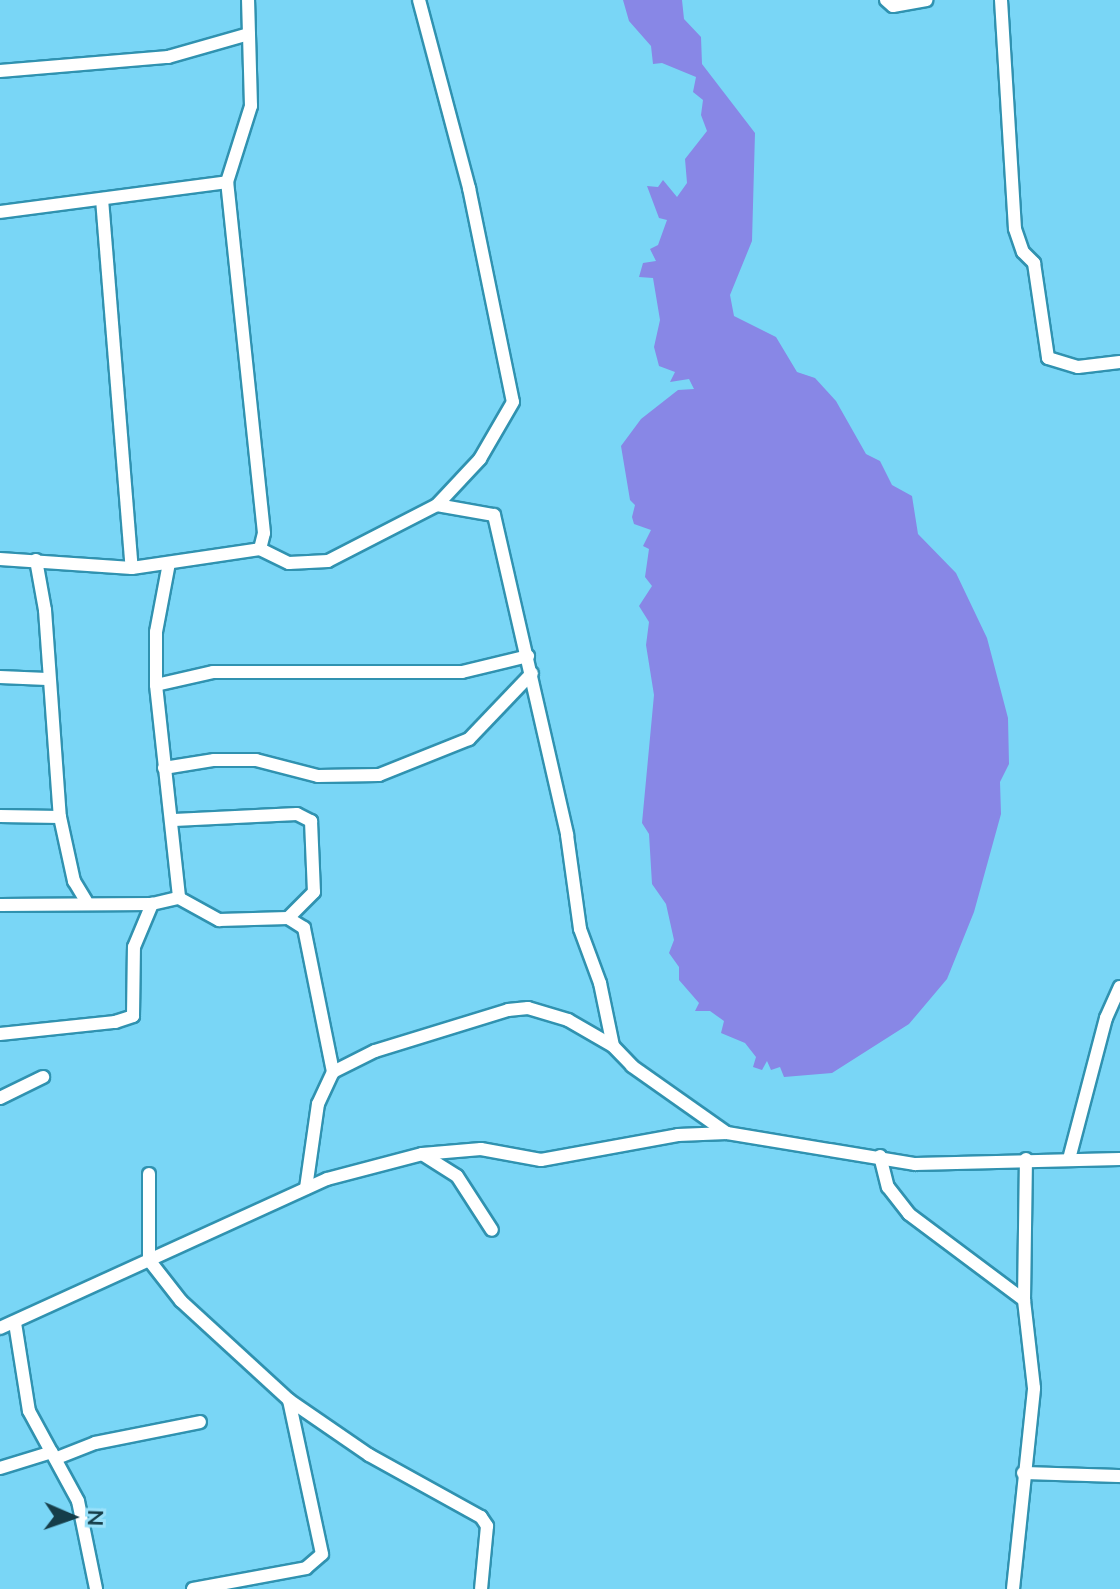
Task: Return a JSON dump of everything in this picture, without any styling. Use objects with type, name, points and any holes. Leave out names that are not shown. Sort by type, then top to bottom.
[{"type":"street","points":[[248,0],[251,106],[227,182],[262,518],[260,549]]},
{"type":"street","points":[[0,559],[132,568],[260,549],[289,563],[328,561],[437,505],[480,459],[513,402],[469,188],[419,0]]},
{"type":"street","points":[[886,0],[893,6],[926,0]]},
{"type":"street","points":[[1001,0],[1015,229],[1023,252],[1034,263],[1048,358],[1078,367],[1120,362]]},
{"type":"street","points":[[0,71],[168,57],[249,34]]},
{"type":"street","points":[[0,212],[227,182]]},
{"type":"street","points":[[102,199],[132,568]]},
{"type":"street","points":[[437,505],[494,515],[567,835],[580,929],[600,983],[613,1046]]},
{"type":"street","points":[[36,560],[45,610],[47,679],[60,817],[74,881],[86,901]]},
{"type":"street","points":[[169,563],[156,632],[156,685],[164,768],[174,820],[179,898]]},
{"type":"street","points":[[156,685],[213,672],[462,672],[528,656]]},
{"type":"street","points":[[164,768],[214,760],[256,760],[318,776],[379,775],[469,739],[532,673]]},
{"type":"street","points":[[0,677],[47,679]]},
{"type":"street","points":[[174,820],[297,814],[311,821],[314,892],[288,918]]},
{"type":"street","points":[[0,816],[60,817]]},
{"type":"street","points":[[0,905],[86,901],[152,904],[179,898],[219,920],[288,918],[304,928],[333,1072],[318,1104],[306,1188]]},
{"type":"street","points":[[0,1034],[115,1022],[133,1016],[134,947],[152,904]]},
{"type":"street","points":[[1069,1159],[1106,1018],[1120,987]]},
{"type":"street","points":[[333,1072],[375,1051],[508,1010],[528,1008],[568,1020],[613,1046],[632,1066],[727,1133]]},
{"type":"street","points":[[1106,1018],[1120,1018]]},
{"type":"street","points":[[0,1098],[43,1077]]},
{"type":"street","points":[[0,1328],[306,1188],[422,1154],[481,1149],[541,1160],[678,1135],[727,1133],[915,1164],[1120,1159]]},
{"type":"street","points":[[422,1154],[457,1176],[492,1230]]},
{"type":"street","points":[[880,1156],[888,1187],[909,1214],[1024,1300]]},
{"type":"street","points":[[1013,1589],[1034,1388],[1024,1300],[1026,1159]]},
{"type":"street","points":[[149,1174],[149,1260],[181,1301],[289,1400],[369,1455],[481,1517],[487,1526],[481,1589]]},
{"type":"street","points":[[15,1323],[29,1411],[78,1501],[96,1589]]},
{"type":"street","points":[[193,1589],[306,1568],[322,1554],[289,1400]]},
{"type":"street","points":[[0,1468],[95,1443],[200,1422]]},
{"type":"street","points":[[1023,1473],[1120,1476]]},
{"type":"shaded area","points":[[623,0],[682,0],[684,19],[701,37],[702,64],[755,133],[752,241],[730,295],[734,316],[776,337],[797,372],[815,378],[836,401],[866,454],[880,461],[892,485],[912,496],[918,534],[956,573],[987,638],[1008,718],[1009,764],[1000,782],[1001,814],[974,912],[947,979],[909,1024],[832,1073],[784,1077],[780,1067],[771,1070],[767,1061],[762,1070],[753,1067],[756,1057],[745,1043],[721,1033],[724,1021],[710,1011],[695,1011],[699,1003],[679,980],[679,967],[669,953],[674,940],[666,904],[652,884],[649,834],[642,823],[654,695],[646,645],[649,622],[639,606],[652,586],[645,577],[649,549],[643,546],[651,530],[634,524],[635,505],[630,500],[621,446],[641,419],[678,390],[694,389],[689,379],[670,382],[675,372],[659,366],[654,347],[660,320],[653,278],[639,277],[643,263],[656,261],[650,249],[658,245],[667,220],[659,218],[647,186],[658,187],[663,180],[677,197],[687,183],[685,159],[707,131],[701,115],[703,100],[693,92],[696,77],[662,63],[653,64],[651,46],[629,21]]}]
